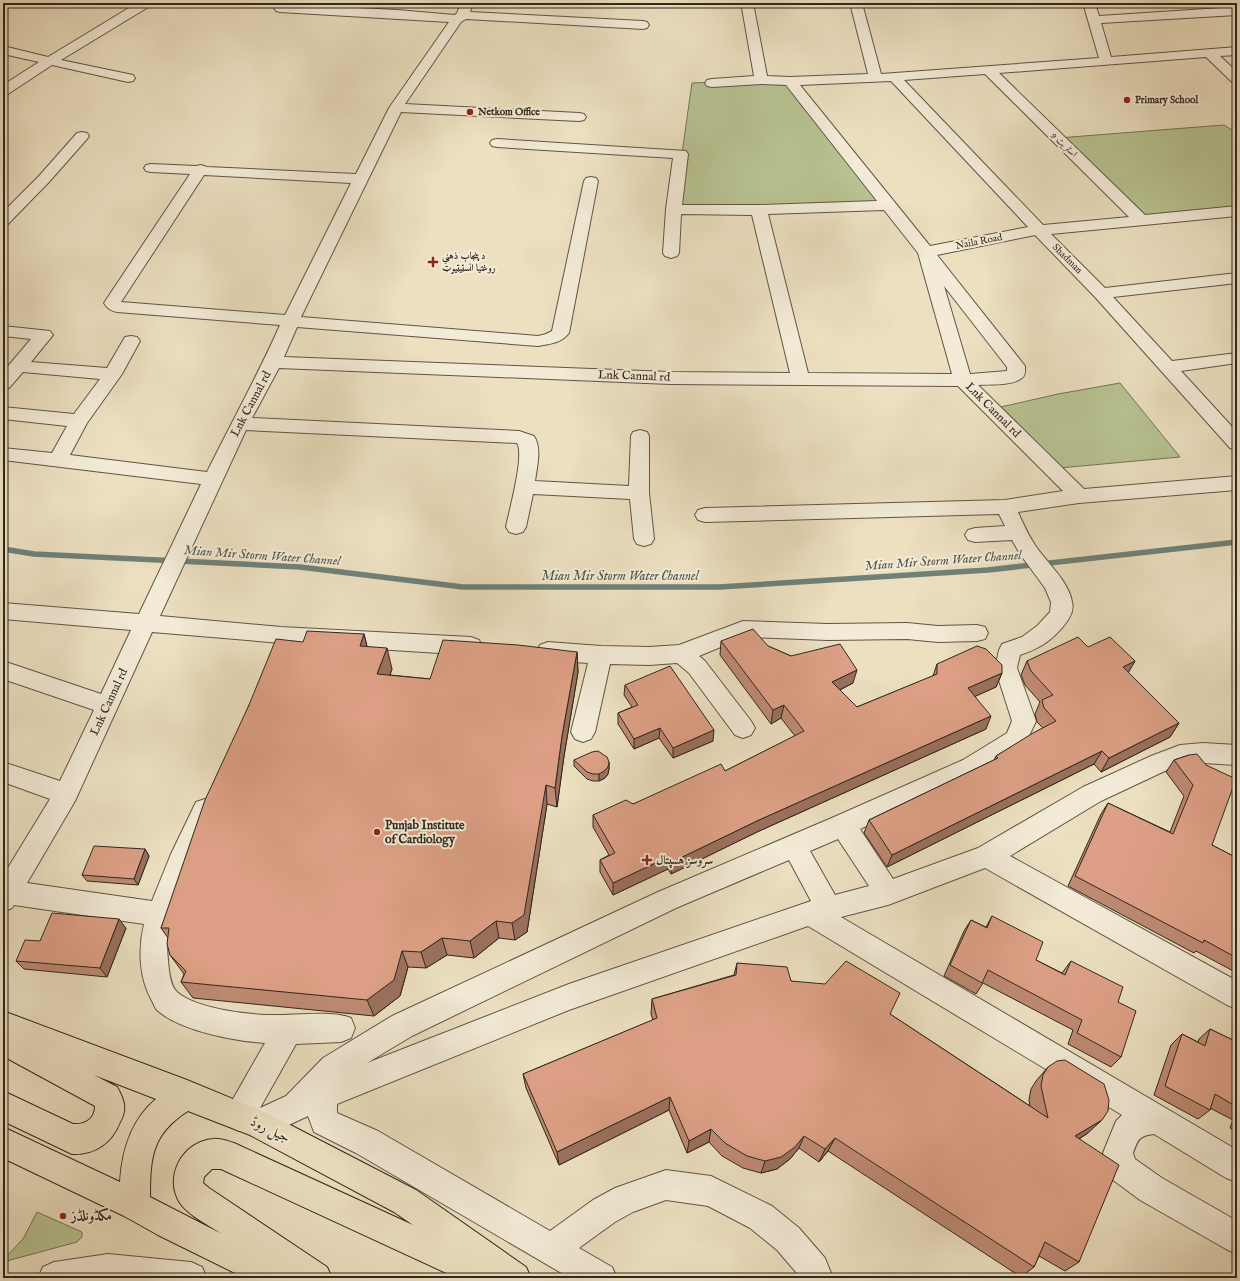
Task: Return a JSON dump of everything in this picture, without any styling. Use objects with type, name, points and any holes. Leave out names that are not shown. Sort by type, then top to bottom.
[{"type":"main road","name":"جیل روڈ","points":[[3,1025],[249,1120],[405,1201],[515,1278]]},
{"type":"main road","points":[[3,1041],[107,1097],[110,1103],[110,1110],[106,1123],[94,1134],[84,1139],[72,1139],[3,1106]]},
{"type":"main road","points":[[135,1205],[135,1168],[139,1145],[151,1125],[171,1104],[187,1095]]},
{"type":"main road","points":[[3,1142],[135,1205],[168,1224],[280,1278]]},
{"type":"main road","points":[[316,1278],[198,1199],[191,1192],[188,1184],[189,1175],[198,1161],[204,1156],[213,1153],[223,1154],[493,1278]]},
{"type":"street","points":[[3,91],[146,3]]},
{"type":"street","points":[[750,3],[748,8],[761,80]]},
{"type":"street","points":[[831,3],[856,3],[875,77]]},
{"type":"street","points":[[1089,3],[1106,61]]},
{"type":"street","points":[[280,8],[397,14],[462,12],[643,25]]},
{"type":"street","points":[[1093,20],[1237,11]]},
{"type":"street","points":[[273,362],[290,322],[396,108],[462,12]]},
{"type":"street","points":[[3,50],[128,78]]},
{"type":"street","points":[[712,83],[894,76],[1237,51]]},
{"type":"street","points":[[1209,53],[1237,78]]},
{"type":"street","name":"اسٹریٹ 9","points":[[987,69],[1141,220]]},
{"type":"street","name":"Shadman","points":[[894,76],[1039,230],[1101,293],[1237,444]]},
{"type":"street","points":[[790,81],[926,252],[1016,366],[1016,374],[1009,377],[963,380],[926,252]]},
{"type":"street","points":[[396,108],[579,117]]},
{"type":"street","points":[[3,221],[44,179],[82,136]]},
{"type":"street","points":[[497,143],[681,154],[674,210],[671,253]]},
{"type":"street","points":[[151,168],[201,169],[361,179]]},
{"type":"street","points":[[201,169],[112,303],[117,307],[538,341],[552,338],[560,333],[591,181]]},
{"type":"street","points":[[674,210],[759,210],[888,205]]},
{"type":"street","points":[[759,210],[801,380]]},
{"type":"street","name":"Naila Road","points":[[926,252],[1039,230],[1237,211]]},
{"type":"street","points":[[1101,293],[1237,278]]},
{"type":"street","points":[[3,331],[44,335],[3,384]]},
{"type":"street","points":[[57,461],[79,421],[112,374],[131,341]]},
{"type":"street","points":[[1167,367],[1237,358]]},
{"type":"street","name":"Lnk Cannal rd","points":[[5,896],[66,794],[178,551],[240,424],[273,362],[670,378],[963,380],[1079,496]]},
{"type":"street","points":[[18,366],[112,374]]},
{"type":"street","points":[[3,413],[79,421]]},
{"type":"street","points":[[240,424],[519,437],[527,440],[530,447],[516,528]]},
{"type":"street","points":[[640,436],[639,493],[644,538]]},
{"type":"street","points":[[3,454],[213,479]]},
{"type":"street","points":[[705,515],[1005,506],[1079,496],[1237,483]]},
{"type":"street","points":[[524,487],[639,493]]},
{"type":"street","points":[[296,1106],[333,1068],[402,1026],[668,900],[843,825],[971,767],[1016,740],[1024,721],[1006,668],[1010,650],[1030,643],[1045,632],[1060,615],[1062,602],[1054,584],[1023,540],[1005,506]]},
{"type":"street","points":[[976,535],[1023,540]]},
{"type":"street","points":[[3,611],[144,623],[276,646],[490,647]]},
{"type":"street","points":[[530,650],[600,655],[649,656],[681,654],[743,629],[828,632],[907,632],[938,634],[977,633]]},
{"type":"street","points":[[681,654],[697,667],[743,728]]},
{"type":"street","points":[[583,732],[600,655]]},
{"type":"street","points":[[3,670],[107,705]]},
{"type":"street","points":[[249,1120],[296,1106],[569,997],[819,911],[888,893],[987,856],[1092,794],[1180,755],[1203,753],[1237,755]]},
{"type":"street","points":[[3,772],[66,794]]},
{"type":"street","points":[[215,789],[184,854],[160,914],[154,938],[154,959],[158,984],[167,1001],[182,1011],[203,1019],[247,1028],[288,1030],[341,1028]]},
{"type":"street","points":[[843,825],[888,893]]},
{"type":"street","points":[[794,845],[819,911],[1237,1167]]},
{"type":"street","points":[[987,856],[1237,996]]},
{"type":"street","points":[[5,896],[160,914]]},
{"type":"street","points":[[249,1120],[288,1030]]},
{"type":"street","points":[[326,1094],[322,1108],[324,1122],[367,1142],[601,1278]]},
{"type":"street","points":[[1158,1119],[1136,1122],[1126,1131],[1118,1153],[1124,1169],[1151,1189],[1237,1238]]},
{"type":"street","points":[[551,1249],[604,1211],[626,1199],[666,1185],[711,1191],[761,1217],[788,1239],[814,1269],[817,1278]]},
{"type":"street","points":[[54,1278],[108,1270],[142,1272],[190,1278]]},
{"type":"green space","points":[[761,80],[790,81],[888,205],[674,209],[692,83]]},
{"type":"green space","points":[[1224,125],[1237,133],[1237,211],[1141,220],[1058,138]]},
{"type":"green space","points":[[1120,383],[1180,457],[1048,469],[992,409],[1058,394]]},
{"type":"green space","points":[[37,1212],[82,1232],[82,1237],[77,1242],[3,1262],[3,1260],[23,1239]]},
{"type":"building","points":[[753,629],[768,646],[791,656],[840,644],[857,670],[832,682],[857,707],[937,674],[937,664],[977,646],[986,649],[1002,665],[1002,673],[968,688],[991,716],[759,820],[672,862],[668,857],[613,883],[600,860],[615,853],[593,815],[626,800],[633,804],[721,764],[725,771],[804,731],[784,705],[773,710],[721,641]]},
{"type":"building","name":"Punjab Institute of Cardiology","points":[[307,631],[364,634],[360,646],[387,648],[377,674],[430,679],[443,640],[518,645],[577,652],[562,736],[555,788],[546,785],[524,915],[512,923],[496,921],[470,941],[442,938],[421,952],[402,951],[394,980],[367,1000],[181,982],[186,971],[170,955],[167,944],[169,928],[161,928],[205,800],[249,705],[276,639],[303,642]]},
{"type":"building","points":[[1078,637],[1088,647],[1110,637],[1135,661],[1123,667],[1179,723],[1109,758],[1102,751],[892,855],[869,820],[998,758],[996,756],[1033,733],[1056,721],[1044,708],[1042,700],[1053,695],[1031,671],[1027,661]]},
{"type":"building","points":[[670,666],[714,730],[673,748],[660,728],[634,739],[618,713],[638,705],[625,685]]},
{"type":"building","points":[[598,751],[607,757],[609,762],[608,767],[599,774],[587,772],[574,760],[592,752]]},
{"type":"building","points":[[1197,754],[1206,765],[1236,779],[1212,845],[1237,858],[1237,958],[1204,940],[1203,943],[1075,876],[1108,803],[1173,834],[1193,785],[1174,760]]},
{"type":"building","points":[[94,846],[145,849],[134,879],[82,875]]},
{"type":"building","points":[[52,913],[119,919],[100,968],[16,961],[25,940],[40,941]]},
{"type":"building","points":[[992,916],[1043,942],[1036,960],[1065,975],[1071,961],[1123,987],[1118,1002],[1136,1011],[1121,1057],[1077,1033],[1082,1020],[988,970],[982,983],[950,965],[971,920],[987,928]]},
{"type":"building","points":[[846,961],[900,993],[890,1014],[1048,1118],[1041,1086],[1043,1075],[1048,1067],[1057,1061],[1065,1060],[1104,1084],[1109,1100],[1108,1111],[1102,1120],[1075,1136],[1119,1165],[1079,1262],[1045,1242],[1034,1267],[835,1138],[825,1149],[804,1136],[795,1147],[781,1157],[765,1161],[747,1156],[725,1143],[711,1129],[689,1141],[670,1097],[557,1152],[523,1074],[657,1018],[652,999],[736,975],[737,963],[787,967],[791,981],[825,984]]},
{"type":"building","points":[[1210,1029],[1237,1042],[1237,1107],[1215,1094],[1210,1110],[1165,1086],[1182,1034],[1205,1046]]},
{"type":"waterway","name":"Mian Mir Storm Water Channel","points":[[3,549],[34,554],[300,567],[463,587],[719,587],[988,570],[1237,542]]},
{"type":"place","name":"Primary School","points":[[1127,100]]},
{"type":"place","name":"Netkom Office","points":[[470,112]]},
{"type":"place","name":"د پنجاب ذهني روغتیا انسټیټیوټ","points":[[433,262]]},
{"type":"place","name":"Punjab Institute of Cardiology","points":[[377,832]]},
{"type":"place","name":"سروسز ہسپتال","points":[[647,860]]},
{"type":"place","name":"مکڈونلڈز","points":[[63,1216]]}]
